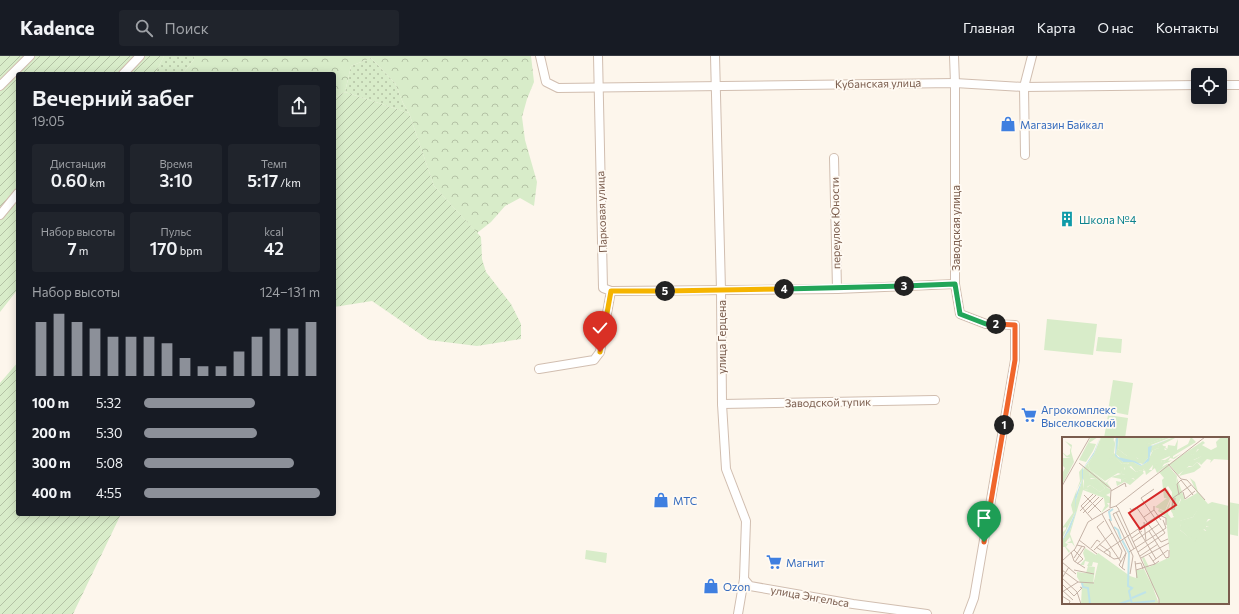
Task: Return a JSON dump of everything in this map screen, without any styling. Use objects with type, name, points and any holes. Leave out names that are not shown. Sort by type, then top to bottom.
[{"type":"street","points":[[0,86],[30,56]]},
{"type":"street","points":[[125,72],[140,56]]},
{"type":"street","name":"Кубанская улица","points":[[540,56],[546,82],[558,88],[955,82],[1024,87],[1191,85]]},
{"type":"street","name":"Парковая улица","points":[[598,56],[604,288],[611,291]]},
{"type":"street","name":"улица Герцена","points":[[715,56],[721,290],[722,404],[726,469],[746,521],[744,579],[738,614]]},
{"type":"street","name":"Заводская улица","points":[[954,56],[955,284],[960,314],[986,324],[1015,325],[1015,360],[974,598],[968,614]]},
{"type":"street","points":[[1025,155],[1024,87],[1032,56]]},
{"type":"street","points":[[1227,85],[1239,85]]},
{"type":"street","name":"переулок Юности","points":[[834,158],[837,289]]},
{"type":"street","points":[[0,215],[16,195]]},
{"type":"street","points":[[539,368],[594,360],[600,352],[611,291],[837,289],[955,284]]},
{"type":"street","name":"Заводской тупик","points":[[722,404],[935,400]]},
{"type":"street","name":"улица Энгельса","points":[[744,579],[750,586],[853,604],[927,614]]},
{"type":"green space","points":[[0,56],[164,56],[156,72],[16,72],[16,292],[0,312]]},
{"type":"green space","points":[[164,56],[195,56],[193,61],[184,72],[156,72]]},
{"type":"green space","points":[[195,56],[531,56],[534,82],[522,117],[525,140],[537,182],[534,206],[520,198],[505,206],[491,222],[477,233],[434,186],[409,113],[403,103],[395,83],[371,58],[351,66],[345,92],[336,97],[336,72],[184,72],[193,61]]},
{"type":"green space","points":[[371,58],[395,83],[403,103],[409,113],[345,92],[351,66]]},
{"type":"green space","points":[[345,92],[409,113],[434,186],[481,237],[482,259],[486,272],[511,304],[521,324],[521,339],[477,346],[429,340],[372,301],[336,307],[336,97]]},
{"type":"green space","points":[[1047,319],[1097,324],[1093,355],[1044,350]]},
{"type":"green space","points":[[1098,337],[1122,339],[1121,353],[1096,351]]},
{"type":"green space","points":[[16,364],[16,516],[120,516],[73,614],[0,614],[0,383]]},
{"type":"green space","points":[[1113,380],[1133,383],[1128,415],[1108,411]]},
{"type":"green space","points":[[1108,415],[1128,418],[1125,437],[1104,437]]},
{"type":"green space","points":[[1229,502],[1239,504],[1238,536],[1229,534]]},
{"type":"green space","points":[[586,550],[607,553],[606,563],[585,559]]},
{"type":"place","name":"Магазин Байкал","points":[[1008,124]]},
{"type":"place","name":"Школа №4","points":[[1067,219]]},
{"type":"place","name":"Агрокомплекс Выселковский","points":[[1029,415]]},
{"type":"place","name":"МТС","points":[[661,500]]},
{"type":"place","name":"Магнит","points":[[774,562]]},
{"type":"place","name":"Ozon","points":[[711,586]]},
{"type":"route","points":[[600,352],[611,291],[837,289],[955,284],[960,314],[986,324],[1015,325],[1015,360],[984,542]]}]
